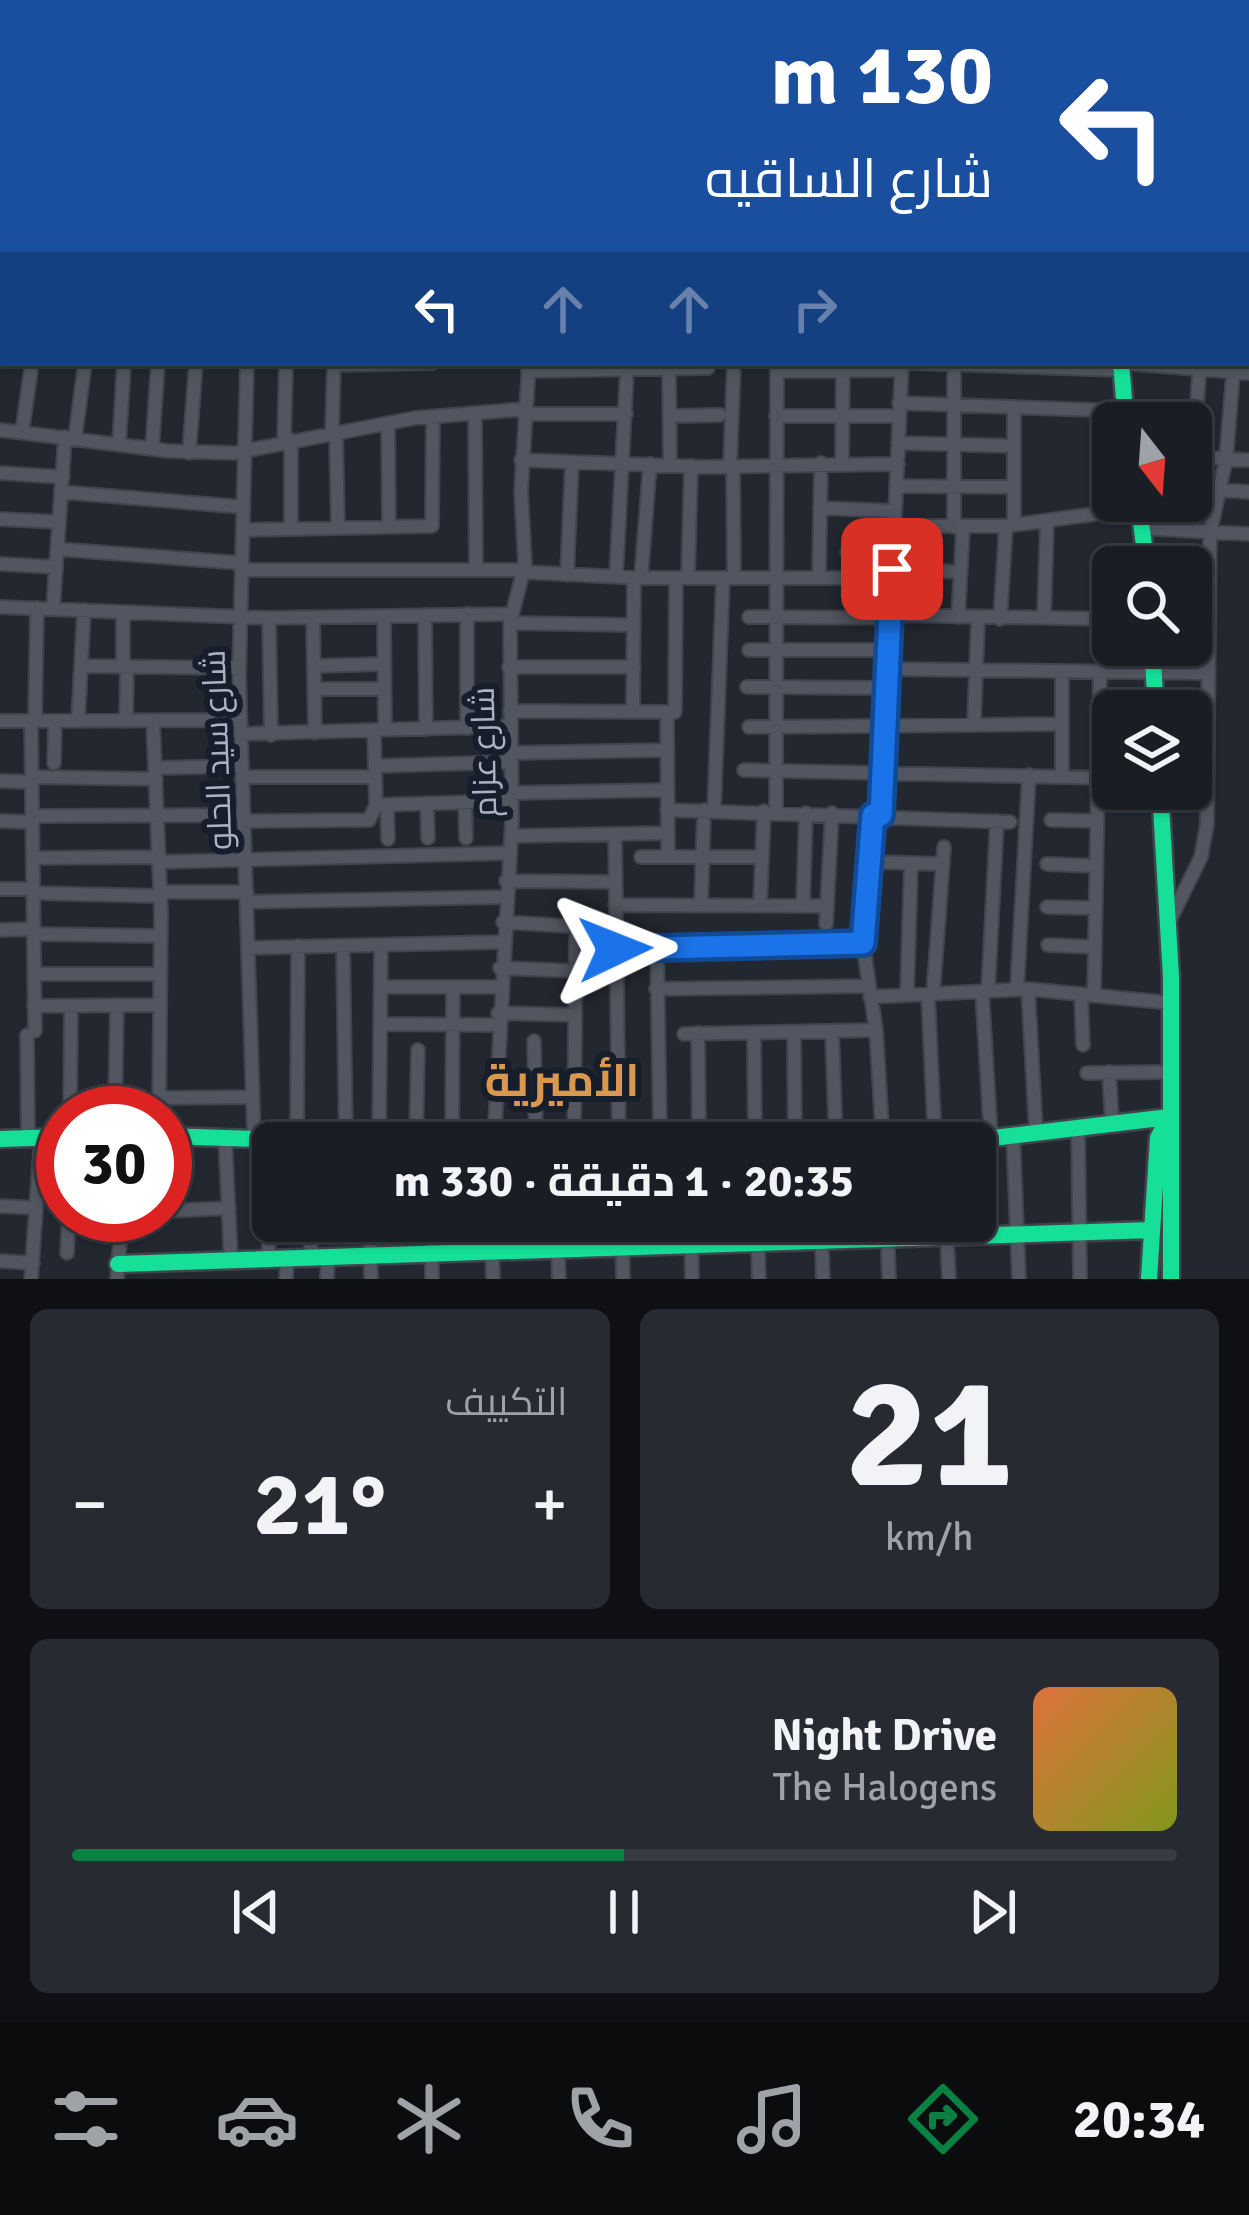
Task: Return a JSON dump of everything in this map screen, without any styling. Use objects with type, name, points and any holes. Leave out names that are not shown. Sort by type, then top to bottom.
[{"type":"street","points":[[22,432],[32,366]]},
{"type":"street","points":[[53,609],[63,476],[84,366]]},
{"type":"street","points":[[119,444],[124,366]]},
{"type":"street","points":[[152,449],[158,366]]},
{"type":"street","points":[[190,453],[196,366]]},
{"type":"street","name":"شارع سيد الحلو","points":[[247,366],[239,668],[252,1097],[257,1122]]},
{"type":"street","points":[[286,366],[291,529]]},
{"type":"street","points":[[334,366],[338,528]]},
{"type":"street","points":[[700,905],[714,716],[722,698],[734,366]]},
{"type":"street","points":[[760,906],[762,857],[776,771],[777,367],[874,366]]},
{"type":"street","points":[[883,1122],[863,943],[884,773],[899,409],[905,366]]},
{"type":"street","points":[[953,366],[953,487],[961,572],[958,617]]},
{"type":"street","points":[[1121,366],[1125,402]]},
{"type":"street","points":[[1249,373],[1233,367],[1200,366],[1192,457],[1249,460]]},
{"type":"street","points":[[529,367],[708,368]]},
{"type":"street","name":"شارع عزام","points":[[495,1122],[511,836],[510,618],[524,571],[521,460],[529,367]]},
{"type":"street","points":[[842,463],[843,367]]},
{"type":"street","points":[[1170,920],[1201,857],[1207,824],[1210,533],[1226,459],[1233,367]]},
{"type":"street","points":[[616,577],[627,369]]},
{"type":"street","points":[[669,369],[670,465]]},
{"type":"street","points":[[776,416],[843,416],[954,405],[1092,414]]},
{"type":"street","points":[[1000,619],[1014,487],[1014,407]]},
{"type":"street","points":[[0,430],[190,453],[244,451],[388,423],[476,413],[626,414]]},
{"type":"street","points":[[476,413],[476,570]]},
{"type":"street","points":[[670,416],[719,416]]},
{"type":"street","points":[[243,530],[432,526],[433,417]]},
{"type":"street","points":[[388,423],[389,527]]},
{"type":"street","points":[[898,443],[1014,446]]},
{"type":"street","points":[[521,460],[691,466],[898,464]]},
{"type":"street","points":[[567,575],[572,461]]},
{"type":"street","points":[[819,578],[821,463]]},
{"type":"street","points":[[633,711],[634,625],[650,464]]},
{"type":"street","points":[[668,857],[667,750],[691,466]]},
{"type":"street","points":[[0,473],[63,476]]},
{"type":"street","points":[[897,486],[1014,487]]},
{"type":"street","points":[[1219,490],[1249,492]]},
{"type":"street","points":[[61,492],[243,507]]},
{"type":"street","points":[[820,508],[896,511]]},
{"type":"street","points":[[895,526],[1010,526],[1092,513]]},
{"type":"street","points":[[0,519],[59,522]]},
{"type":"street","points":[[1043,618],[1046,521]]},
{"type":"street","points":[[1141,522],[1144,546]]},
{"type":"street","points":[[1142,528],[1249,534]]},
{"type":"street","points":[[57,549],[241,566],[638,578],[961,572]]},
{"type":"street","points":[[847,552],[893,552]]},
{"type":"street","points":[[0,564],[56,567]]},
{"type":"street","points":[[0,607],[269,618],[467,614],[634,625]]},
{"type":"street","points":[[32,1279],[36,1208],[32,779],[37,608]]},
{"type":"street","points":[[78,721],[84,610]]},
{"type":"street","points":[[123,612],[126,721]]},
{"type":"street","points":[[467,614],[467,728]]},
{"type":"street","points":[[425,615],[426,729]]},
{"type":"street","points":[[384,616],[384,689],[375,771],[388,839]]},
{"type":"street","points":[[313,617],[314,733]]},
{"type":"street","points":[[748,617],[1092,619]]},
{"type":"street","points":[[269,618],[271,735]]},
{"type":"street","points":[[974,724],[978,619]]},
{"type":"street","points":[[748,650],[889,650]]},
{"type":"street","points":[[314,666],[384,664]]},
{"type":"street","points":[[81,666],[239,668]]},
{"type":"street","points":[[1153,666],[1154,690]]},
{"type":"street","points":[[509,667],[634,668]]},
{"type":"street","points":[[889,669],[1207,673]]},
{"type":"street","points":[[1061,777],[1062,671]]},
{"type":"street","points":[[1100,672],[1100,690]]},
{"type":"street","points":[[747,687],[889,688]]},
{"type":"street","points":[[314,689],[384,689]]},
{"type":"street","points":[[510,711],[671,712]]},
{"type":"street","points":[[0,721],[153,721],[240,727],[271,735],[510,726]]},
{"type":"street","points":[[54,763],[55,721]]},
{"type":"street","points":[[153,721],[160,894],[159,1086]]},
{"type":"street","points":[[749,727],[1062,724]]},
{"type":"street","points":[[0,781],[375,771],[510,757],[667,750]]},
{"type":"street","points":[[744,770],[1092,778]]},
{"type":"street","points":[[1029,776],[1023,989],[1036,1131]]},
{"type":"street","points":[[0,821],[158,817],[366,821],[381,805],[667,790]]},
{"type":"street","points":[[465,802],[466,838]]},
{"type":"street","points":[[427,803],[428,838]]},
{"type":"street","points":[[668,810],[1004,822],[985,991],[990,1122]]},
{"type":"street","points":[[1083,1045],[1095,947],[1097,810]]},
{"type":"street","points":[[1160,810],[1170,920],[1171,1279]]},
{"type":"street","points":[[802,906],[806,812]]},
{"type":"street","points":[[826,924],[832,813]]},
{"type":"street","points":[[1051,820],[1097,821]]},
{"type":"street","points":[[511,836],[668,833]]},
{"type":"street","points":[[615,835],[619,1122]]},
{"type":"street","points":[[934,1122],[930,994],[944,847]]},
{"type":"street","points":[[33,858],[246,862],[509,853]]},
{"type":"street","points":[[641,857],[762,857]]},
{"type":"street","points":[[871,862],[943,864]]},
{"type":"street","points":[[908,995],[911,864]]},
{"type":"street","points":[[1047,864],[1096,866]]},
{"type":"street","points":[[506,881],[615,882]]},
{"type":"street","points":[[0,889],[247,897],[505,897]]},
{"type":"street","points":[[615,904],[827,906]]},
{"type":"street","points":[[1047,907],[1095,908]]},
{"type":"street","points":[[503,922],[615,928]]},
{"type":"street","points":[[553,1122],[575,1015],[576,926]]},
{"type":"street","points":[[0,930],[160,936]]},
{"type":"street","points":[[248,948],[502,942]]},
{"type":"street","points":[[615,949],[863,943]]},
{"type":"street","points":[[373,1122],[381,945]]},
{"type":"street","points":[[1048,945],[1095,947]]},
{"type":"street","points":[[298,946],[303,1122]]},
{"type":"street","points":[[344,946],[346,1122]]},
{"type":"street","points":[[657,947],[660,1122]]},
{"type":"street","points":[[500,968],[575,970]]},
{"type":"street","points":[[34,974],[160,974]]},
{"type":"street","points":[[381,987],[499,987]]},
{"type":"street","points":[[452,1122],[453,987]]},
{"type":"street","points":[[656,989],[908,995],[1023,989],[1171,1003]]},
{"type":"street","points":[[116,1086],[117,1005]]},
{"type":"street","points":[[34,1006],[160,1005]]},
{"type":"street","points":[[70,1006],[70,1086]]},
{"type":"street","points":[[380,1024],[575,1015]]},
{"type":"street","points":[[694,1122],[691,1034],[876,1030]]},
{"type":"street","points":[[832,1031],[835,1122]]},
{"type":"street","points":[[794,1032],[796,1122]]},
{"type":"street","points":[[754,1033],[755,1122]]},
{"type":"street","points":[[534,1041],[546,1122]]},
{"type":"street","points":[[416,1122],[418,1050]]},
{"type":"street","points":[[1087,1072],[1170,1072]]},
{"type":"street","points":[[1109,1072],[1112,1121]]},
{"type":"street","points":[[192,1098],[252,1097]]},
{"type":"street","points":[[996,1137],[1168,1117]]},
{"type":"street","points":[[1149,1279],[1158,1138],[1168,1117]]},
{"type":"street","points":[[1078,1126],[1081,1279]]},
{"type":"street","points":[[1013,1134],[1019,1279]]},
{"type":"street","points":[[192,1136],[252,1136]]},
{"type":"street","points":[[225,1136],[229,1208],[242,1267]]},
{"type":"street","points":[[0,1139],[34,1138]]},
{"type":"street","points":[[0,1206],[36,1208]]},
{"type":"street","points":[[192,1209],[229,1208]]},
{"type":"street","points":[[996,1233],[1151,1230]]},
{"type":"street","points":[[67,1253],[68,1242]]},
{"type":"street","points":[[120,1242],[117,1272],[210,1270],[278,1259],[801,1242]]},
{"type":"street","name":"شارع سيد الحلو","points":[[276,1242],[286,1279]]},
{"type":"street","points":[[316,1242],[327,1279]]},
{"type":"street","points":[[371,1242],[371,1279]]},
{"type":"street","points":[[431,1242],[432,1279]]},
{"type":"street","points":[[492,1242],[493,1279]]},
{"type":"street","points":[[558,1242],[559,1279]]},
{"type":"street","points":[[622,1242],[623,1279]]},
{"type":"street","points":[[692,1242],[692,1279]]},
{"type":"street","points":[[822,1242],[823,1279]]},
{"type":"street","points":[[887,1242],[889,1279]]},
{"type":"street","points":[[947,1242],[949,1279]]},
{"type":"street","points":[[758,1244],[759,1279]]},
{"type":"street","points":[[0,1261],[32,1263]]},
{"type":"traffic: fast","points":[[1121,366],[1124,402]]},
{"type":"traffic: fast","points":[[1141,522],[1144,546]]},
{"type":"traffic: fast","points":[[1153,666],[1155,690]]},
{"type":"traffic: fast","points":[[1161,810],[1171,977],[1171,1279]]},
{"type":"traffic: fast","points":[[996,1138],[1169,1117]]},
{"type":"traffic: fast","points":[[1149,1279],[1158,1138],[1169,1117]]},
{"type":"traffic: fast","points":[[192,1137],[252,1139]]},
{"type":"traffic: fast","points":[[0,1139],[36,1138]]},
{"type":"traffic: fast","points":[[118,1264],[1151,1230]]},
{"type":"district","name":"الأميرية","points":[[562,1080]]},
{"type":"route","points":[[615,949],[863,943],[873,815],[881,815],[892,569]]}]
